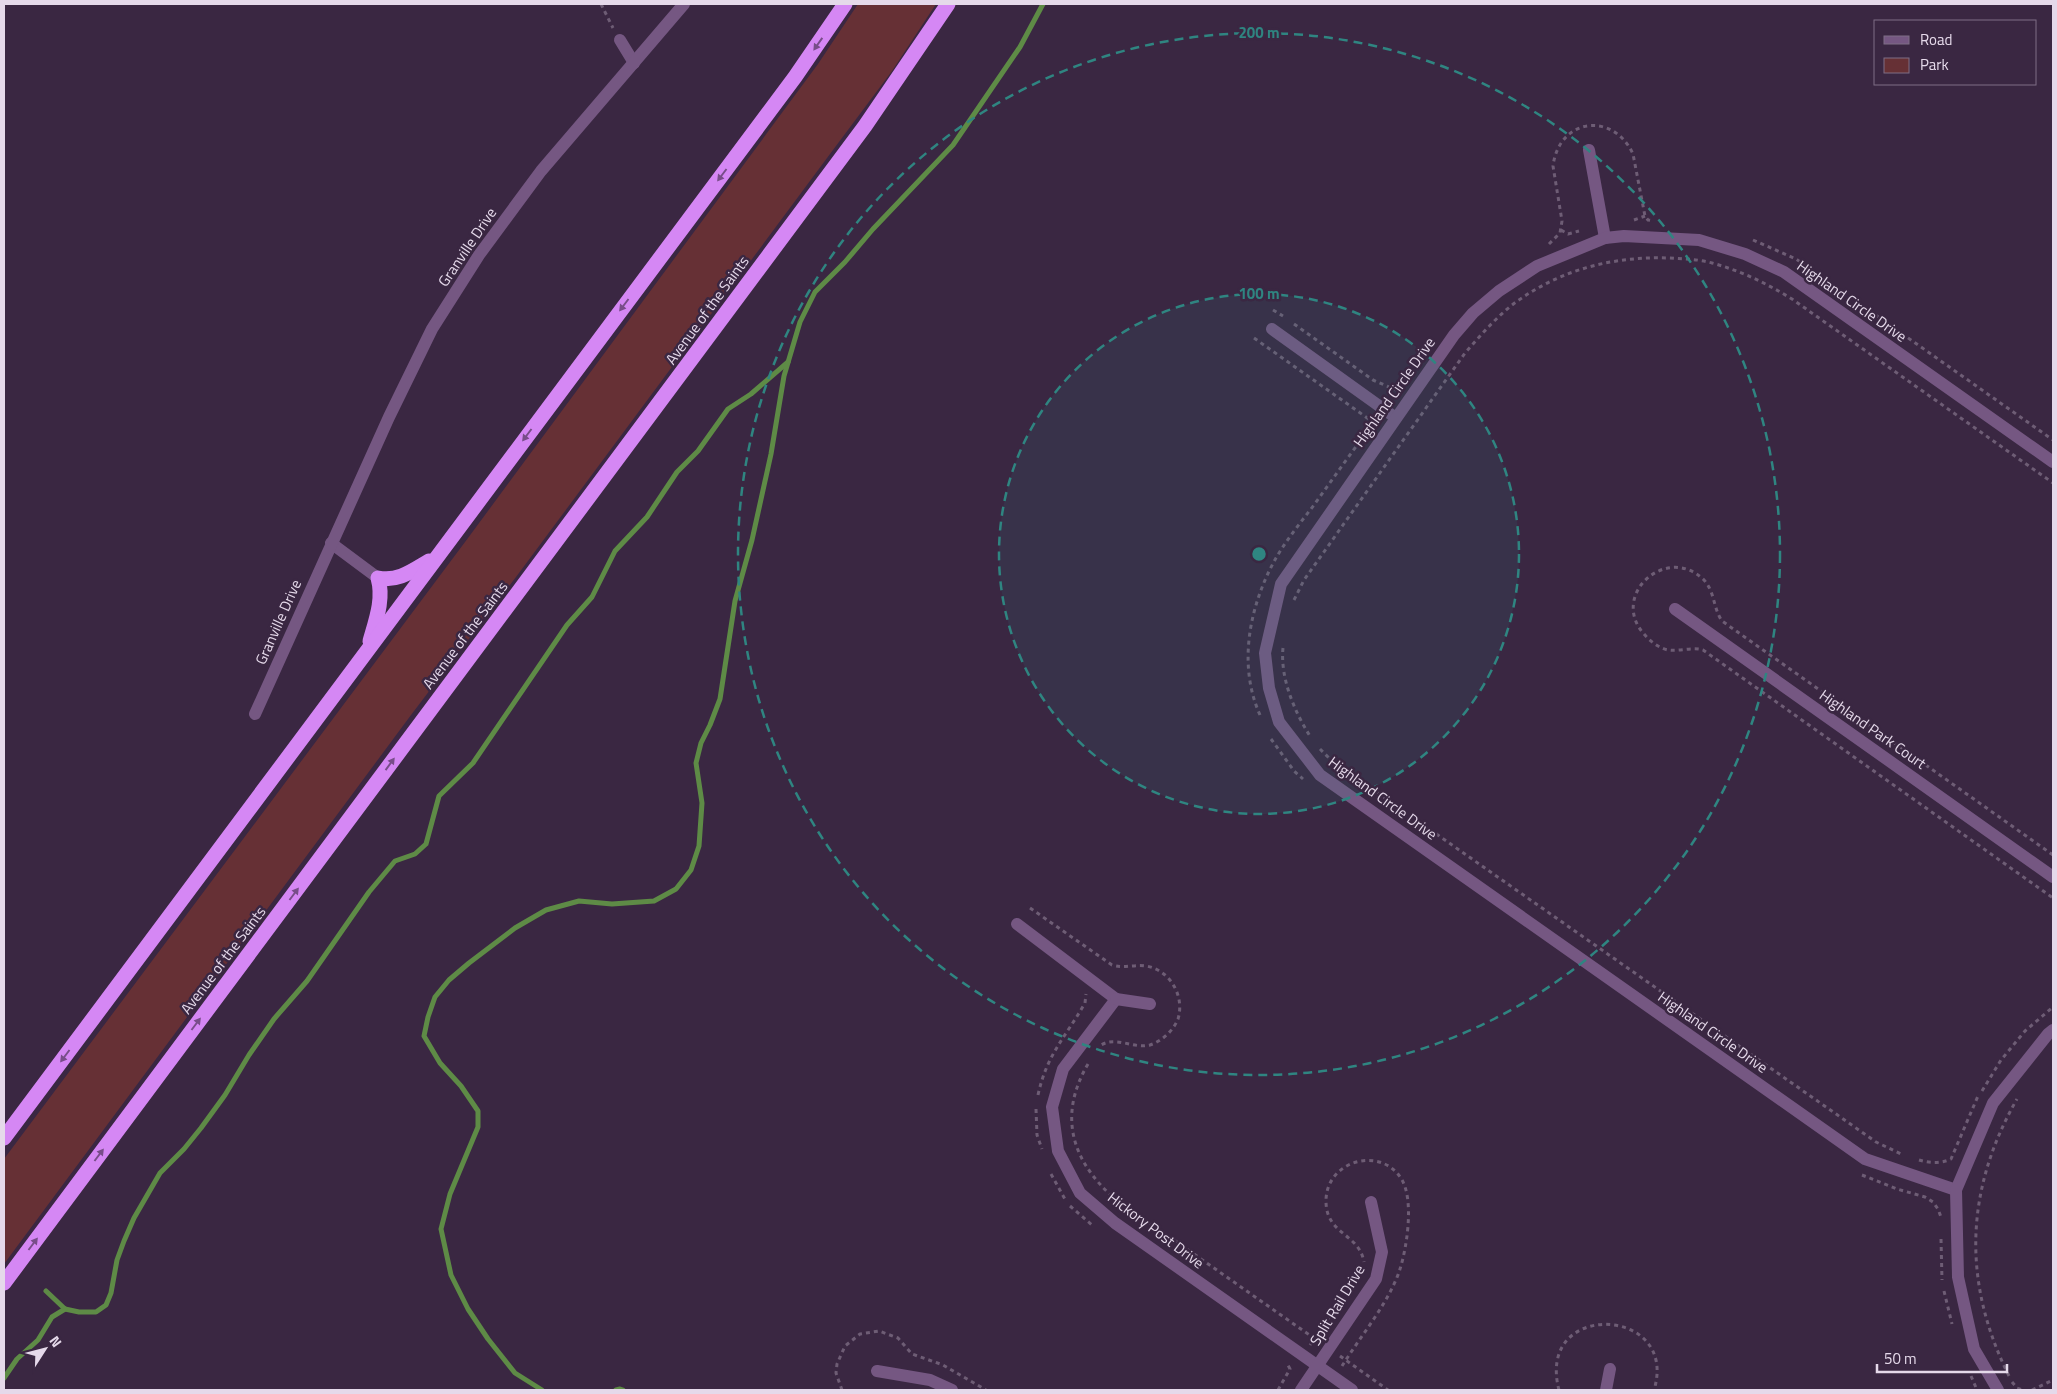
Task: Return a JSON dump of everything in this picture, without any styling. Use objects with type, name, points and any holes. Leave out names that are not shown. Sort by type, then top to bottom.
[{"type":"highway","points":[[4,1138],[789,84],[845,4]]},
{"type":"highway","name":"Avenue of the Saints","points":[[4,1283],[860,134],[948,4]]},
{"type":"highway","points":[[369,648],[381,598],[378,578],[395,579],[410,573],[437,556]]},
{"type":"street","name":"Granville Drive","points":[[255,714],[388,417],[432,329],[479,255],[541,171],[684,4]]},
{"type":"street","points":[[618,37],[634,63]]},
{"type":"street","points":[[1589,150],[1605,238]]},
{"type":"street","name":"Highland Circle Drive","points":[[1956,1190],[1865,1158],[1320,775],[1279,722],[1268,688],[1265,653],[1281,584],[1454,335],[1473,312],[1499,291],[1537,266],[1605,238],[1624,236],[1699,240],[1745,254],[1784,272],[2053,462]]},
{"type":"street","points":[[1272,329],[1396,418]]},
{"type":"street","points":[[331,543],[378,578]]},
{"type":"street","name":"Highland Park Court","points":[[1675,609],[2053,877]]},
{"type":"street","points":[[1017,924],[1116,999],[1150,1004]]},
{"type":"street","name":"Hickory Post Drive","points":[[1116,999],[1063,1069],[1052,1107],[1058,1151],[1080,1193],[1115,1223],[1352,1390]]},
{"type":"street","points":[[1998,1390],[1974,1349],[1958,1277],[1956,1190],[1993,1103],[2053,1030]]},
{"type":"street","name":"Split Rail Drive","points":[[1301,1390],[1376,1279],[1382,1252],[1370,1202]]},
{"type":"street","points":[[1606,1390],[1610,1369]]},
{"type":"street","points":[[878,1371],[930,1380],[952,1390]]},
{"type":"path","points":[[601,4],[618,37]]},
{"type":"path","points":[[1543,247],[1560,233],[1562,227],[1553,166],[1554,156],[1562,140],[1576,129],[1585,126],[1605,127],[1614,131],[1625,141],[1633,154],[1645,216],[1652,221],[1662,222]]},
{"type":"path","points":[[1745,237],[1796,259],[2053,440]]},
{"type":"path","points":[[1291,609],[1304,580],[1465,353],[1490,324],[1516,302],[1537,289],[1592,264],[1614,260],[1692,259],[1743,273],[1770,285],[2053,483]]},
{"type":"path","points":[[1264,723],[1257,707],[1249,677],[1248,649],[1251,623],[1263,582],[1277,556],[1396,390],[1373,380],[1273,310]]},
{"type":"path","points":[[1254,338],[1373,422]]},
{"type":"path","points":[[1283,644],[1283,666],[1286,681],[1295,707],[1311,736]]},
{"type":"path","points":[[1267,731],[1294,771],[1308,783]]},
{"type":"path","points":[[1316,744],[1329,758],[1365,784],[1868,1136],[1907,1157]]},
{"type":"path","points":[[1030,908],[1112,965],[1121,968],[1139,965],[1158,970],[1166,975],[1177,991],[1179,1001],[1177,1020],[1167,1035],[1159,1041],[1141,1046],[1109,1041],[1096,1050]]},
{"type":"path","points":[[1038,1098],[1041,1080],[1049,1060],[1085,1003],[1086,996],[1084,991]]},
{"type":"path","points":[[1914,1159],[1930,1163],[1946,1161],[1951,1158],[1976,1100],[2001,1060],[2025,1031],[2053,1007]]},
{"type":"path","points":[[1092,1056],[1074,1094],[1071,1115],[1072,1134],[1077,1151],[1092,1178],[1114,1198],[1388,1390]]},
{"type":"path","points":[[2017,1098],[1990,1153],[1982,1185],[1975,1247],[1981,1300],[1992,1340],[2013,1383],[2017,1388],[2023,1390]]},
{"type":"path","points":[[1036,1107],[1037,1135],[1045,1157]]},
{"type":"path","points":[[1334,1378],[1391,1290],[1407,1244],[1408,1199],[1401,1179],[1386,1165],[1366,1160],[1355,1162],[1338,1171],[1328,1188],[1326,1198],[1326,1208],[1334,1226],[1356,1243],[1362,1253],[1364,1262],[1362,1268]]},
{"type":"path","points":[[1048,1165],[1062,1195],[1072,1208],[1097,1228]]},
{"type":"path","points":[[1861,1175],[1897,1189],[1925,1197],[1936,1206],[1942,1220]]},
{"type":"path","points":[[1941,1235],[1941,1274],[1953,1328]]},
{"type":"path","points":[[1290,1367],[1296,1366],[1345,1295]]},
{"type":"path","points":[[1559,1390],[1557,1381],[1558,1360],[1567,1342],[1583,1329],[1603,1323],[1614,1324],[1634,1331],[1649,1346],[1654,1356],[1658,1373],[1654,1390]]},
{"type":"path","points":[[842,1390],[836,1373],[837,1364],[845,1346],[860,1334],[879,1332],[898,1338],[912,1354],[943,1365],[986,1390]]},
{"type":"path","points":[[1283,1360],[1290,1367]]},
{"type":"path","points":[[1278,1390],[1290,1367]]},
{"type":"path","points":[[1969,1373],[1977,1390]]},
{"type":"path","points":[[2032,1390],[2053,1380]]},
{"type":"green space","points":[[858,4],[936,4],[892,71],[4,1264],[4,1159],[468,538],[818,64]]},
{"type":"waterway","points":[[542,1390],[515,1373],[488,1339],[468,1309],[451,1275],[441,1229],[450,1194],[478,1127],[478,1111],[461,1086],[440,1063],[424,1036],[435,997],[449,980],[469,963],[515,928],[546,910],[579,901],[612,904],[654,901],[676,889],[691,870],[699,846],[702,803],[696,763],[701,743],[720,699],[735,601],[752,540],[771,454],[784,376],[800,322],[815,292],[953,145],[1020,47],[1043,4]]},
{"type":"waterway","points":[[46,1291],[65,1309],[79,1312],[96,1312],[106,1305],[111,1293],[117,1260],[124,1241],[134,1218],[160,1173],[184,1149],[201,1128],[225,1095],[249,1055],[274,1019],[307,981],[369,892],[395,861],[415,854],[426,844],[439,796],[473,763],[567,625],[592,597],[615,551],[647,517],[677,472],[698,451],[728,409],[751,394],[788,362]]},
{"type":"waterway","points":[[4,1378],[17,1359],[38,1340],[52,1317],[65,1309]]},
{"type":"waterway","points":[[616,1390],[623,1390]]}]
